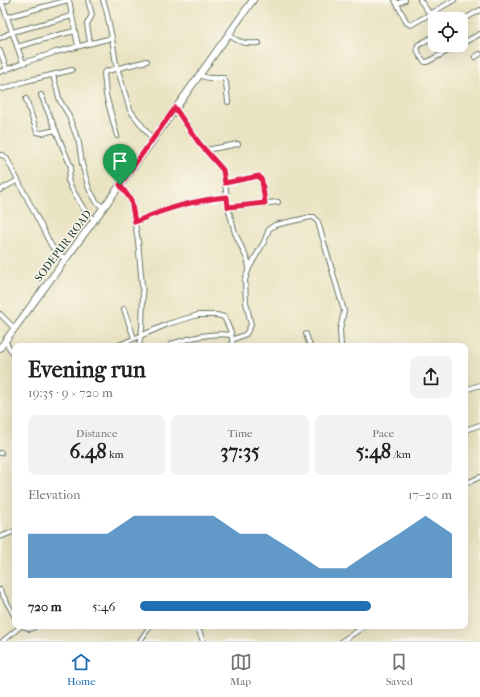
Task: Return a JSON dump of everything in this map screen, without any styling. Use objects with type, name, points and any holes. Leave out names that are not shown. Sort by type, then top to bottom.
[{"type":"main road","name":"SODEPUR ROAD","points":[[0,348],[153,140],[253,0]]},
{"type":"street","points":[[8,0],[1,1],[23,64]]},
{"type":"street","points":[[7,17],[69,0],[78,46]]},
{"type":"street","points":[[88,0],[92,15],[88,24],[90,42]]},
{"type":"street","points":[[102,0],[106,9],[117,69],[130,110],[153,140]]},
{"type":"street","points":[[395,0],[407,22],[411,25],[428,15]]},
{"type":"street","points":[[397,4],[405,0]]},
{"type":"street","points":[[420,0],[429,12]]},
{"type":"street","points":[[433,12],[448,1],[454,0]]},
{"type":"street","points":[[468,17],[480,10]]},
{"type":"street","points":[[0,38],[12,32],[72,16]]},
{"type":"street","points":[[17,47],[75,31]]},
{"type":"street","points":[[228,34],[236,41],[248,44],[259,43]]},
{"type":"street","points":[[468,40],[480,34]]},
{"type":"street","points":[[0,72],[56,52],[90,42],[112,38]]},
{"type":"street","points":[[428,40],[417,47],[418,52],[425,62],[445,52]]},
{"type":"street","points":[[0,51],[7,70]]},
{"type":"street","points":[[475,57],[480,54]]},
{"type":"street","points":[[117,136],[106,95],[103,75],[106,71],[147,61]]},
{"type":"street","points":[[0,88],[2,90],[22,82],[72,70]]},
{"type":"street","points":[[53,74],[60,101],[68,114],[79,143],[82,164],[89,189],[93,197],[103,208]]},
{"type":"street","points":[[199,75],[208,78],[224,78],[228,102]]},
{"type":"street","points":[[41,95],[71,167],[68,180],[83,208],[94,220]]},
{"type":"street","points":[[26,100],[37,132],[42,133],[56,130]]},
{"type":"street","points":[[175,108],[199,143],[223,170],[228,207],[234,233],[248,262],[249,268]]},
{"type":"street","points":[[206,150],[238,144]]},
{"type":"street","points":[[0,155],[7,159],[51,245],[57,253],[66,259]]},
{"type":"street","points":[[225,183],[259,176],[262,181],[265,203]]},
{"type":"street","points":[[0,190],[18,180]]},
{"type":"street","points":[[120,185],[131,200],[138,241],[142,276],[142,328],[139,343]]},
{"type":"street","points":[[135,222],[154,214],[196,201],[227,197]]},
{"type":"street","points":[[228,207],[278,202]]},
{"type":"street","points":[[232,340],[246,334],[251,325],[246,302],[245,280],[249,268],[264,242],[269,229],[275,225],[314,217],[318,222],[344,311],[340,330],[341,343]]},
{"type":"street","points":[[124,309],[134,338]]},
{"type":"street","points":[[0,314],[14,328]]},
{"type":"street","points":[[123,343],[168,324],[198,315],[217,315],[224,317],[228,324],[232,343]]},
{"type":"street","points":[[174,343],[194,337],[218,333],[231,335]]},
{"type":"street","points":[[306,334],[309,343]]},
{"type":"street","points":[[5,341],[12,352]]},
{"type":"street","points":[[468,389],[480,385]]},
{"type":"street","points":[[468,429],[480,425]]},
{"type":"street","points":[[468,483],[480,477]]},
{"type":"street","points":[[0,537],[12,532]]},
{"type":"street","points":[[0,590],[12,612]]},
{"type":"street","points":[[2,641],[18,629]]},
{"type":"street","points":[[140,641],[148,629]]},
{"type":"street","points":[[198,629],[203,641]]},
{"type":"street","points":[[342,641],[360,629]]},
{"type":"route","points":[[175,108],[199,143],[223,170],[225,183],[259,176],[262,181],[265,203],[228,207],[227,197],[196,201],[154,214],[135,222],[131,200],[120,185],[175,108]]}]
